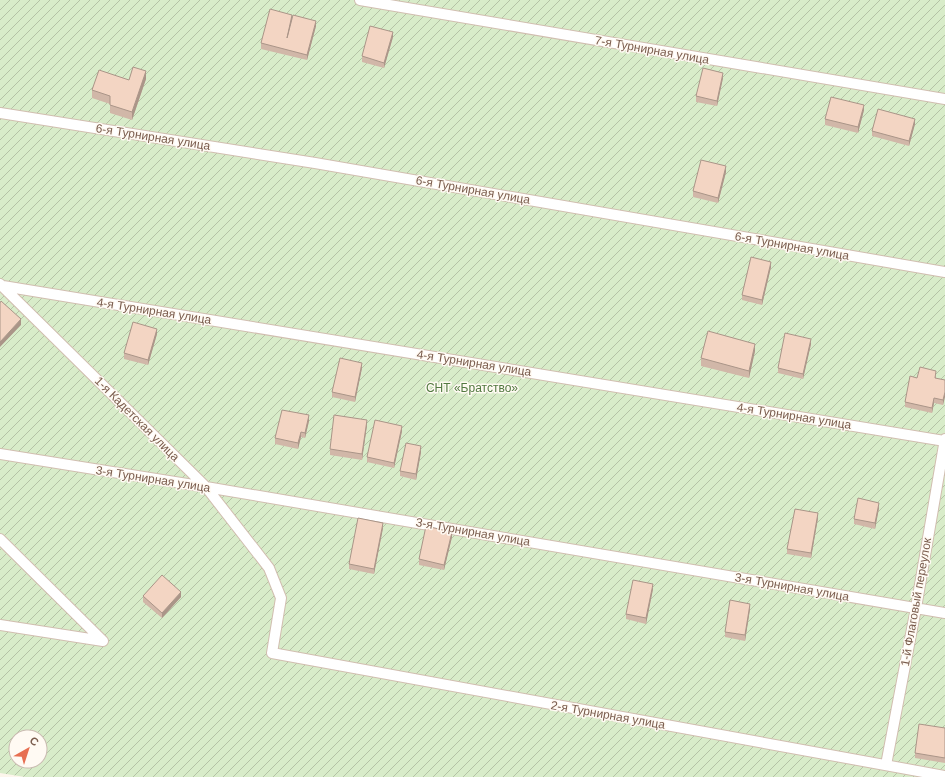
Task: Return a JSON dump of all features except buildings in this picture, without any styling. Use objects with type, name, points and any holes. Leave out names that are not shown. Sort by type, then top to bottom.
[{"type":"lane","name":"7-я Турнирная улица","points":[[360,0],[945,99]]},
{"type":"lane","name":"6-я Турнирная улица","points":[[0,113],[323,164],[945,272]]},
{"type":"lane","name":"4-я Турнирная улица","points":[[1,285],[945,440]]},
{"type":"lane","name":"1-я Кадетская улица","points":[[1,285],[206,487],[269,568],[281,598],[272,653]]},
{"type":"lane","name":"1-й Флаговый переулок","points":[[886,765],[916,608],[945,440]]},
{"type":"lane","name":"3-я Турнирная улица","points":[[0,454],[206,487],[945,613]]},
{"type":"lane","points":[[0,540],[103,641],[0,624]]},
{"type":"lane","name":"2-я Турнирная улица","points":[[272,653],[945,776]]},
{"type":"green space","name":"СНТ «Братство»","points":[[0,0],[945,0],[945,777],[25,777],[0,773]]}]
